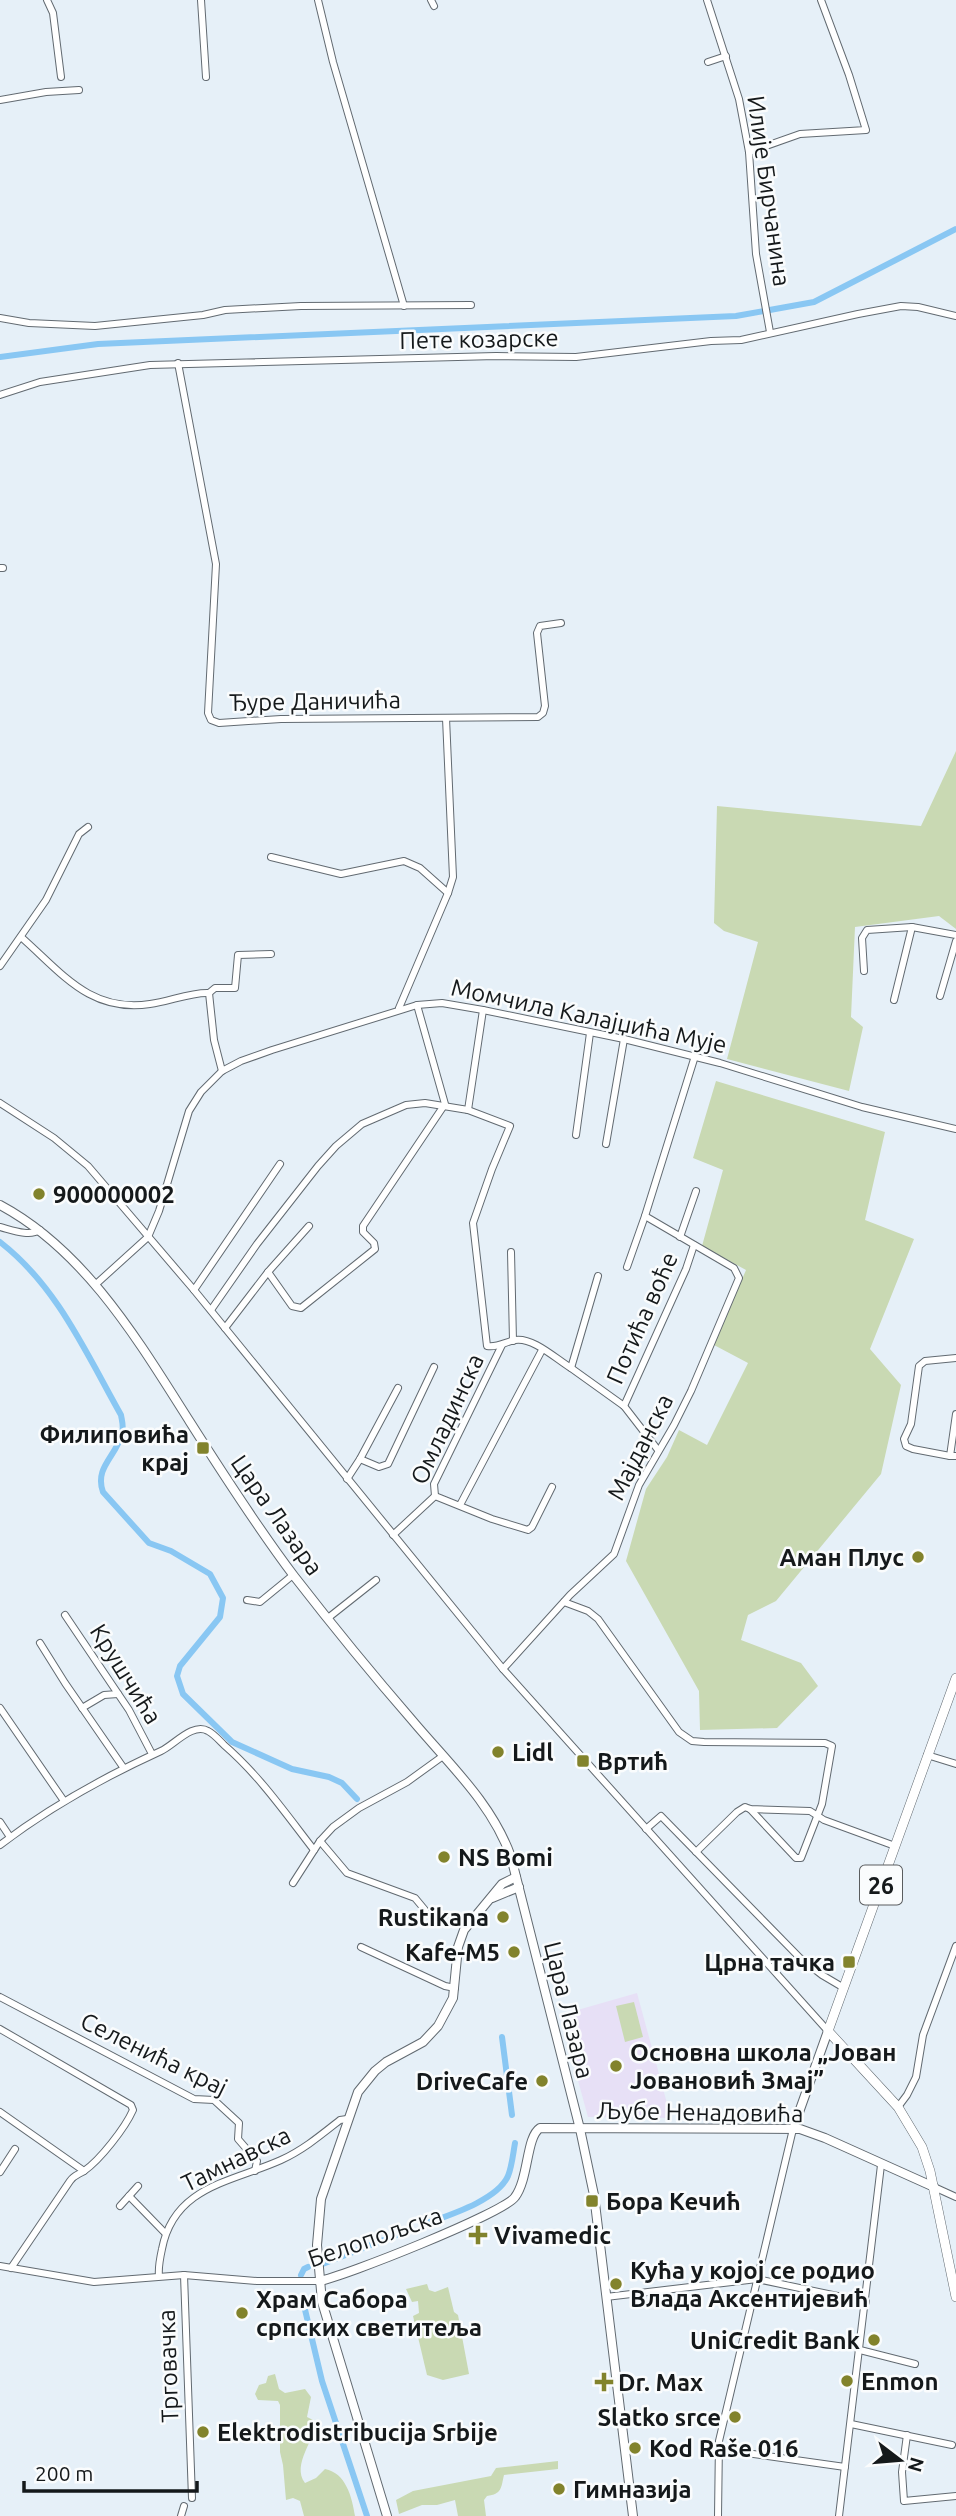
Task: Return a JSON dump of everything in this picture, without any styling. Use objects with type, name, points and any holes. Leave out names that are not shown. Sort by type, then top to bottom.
[{"type":"main road","name":"Цара Лазара","points":[[0,1205],[40,1230],[95,1285],[147,1353],[218,1465],[293,1575],[477,1796],[497,1825],[507,1846],[519,1888],[580,2129],[597,2211],[633,2516]]},
{"type":"main road","name":"26","points":[[828,2031],[956,1678]]},
{"type":"main road","points":[[387,2516],[322,2302],[318,2215],[347,2119],[358,2092],[386,2062],[423,2042],[439,2026],[450,2007],[461,1938],[469,1922],[502,1884],[516,1877]]},
{"type":"main road","points":[[491,1898],[519,1888]]},
{"type":"main road","points":[[793,2129],[828,2031],[898,2107],[922,2147],[934,2187],[956,2297]]},
{"type":"main road","name":"Белопољска","points":[[319,2281],[474,2222],[505,2206],[516,2196],[523,2183],[532,2138],[537,2129],[580,2129]]},
{"type":"main road","name":"Љубе Ненадовића","points":[[580,2129],[802,2129],[934,2187]]},
{"type":"street","points":[[47,0],[53,13],[61,77]]},
{"type":"street","points":[[201,0],[206,77]]},
{"type":"street","points":[[318,0],[333,62],[404,306]]},
{"type":"street","name":"Илије Бирчанина","points":[[707,0],[738,99],[749,152],[756,254],[769,332]]},
{"type":"street","points":[[749,152],[800,134],[866,130],[821,0]]},
{"type":"street","points":[[708,62],[726,57]]},
{"type":"street","points":[[0,100],[46,92],[79,90]]},
{"type":"street","points":[[0,318],[29,323],[95,326],[203,315],[225,310],[301,306],[471,305]]},
{"type":"street","name":"Пете козарске","points":[[0,395],[75,375],[177,363],[496,356],[576,357],[741,340],[901,306],[956,316]]},
{"type":"street","name":"Ђуре Даничића","points":[[177,363],[216,564],[208,713],[211,720],[219,723],[281,719],[541,716],[545,706],[537,633],[540,626],[561,623]]},
{"type":"street","points":[[399,1009],[453,877],[446,718]]},
{"type":"street","points":[[0,966],[50,892],[79,834],[88,827]]},
{"type":"street","points":[[271,857],[341,874],[404,861],[420,868],[448,893]]},
{"type":"street","points":[[894,1000],[912,928]]},
{"type":"street","points":[[864,971],[862,938],[867,930],[912,928],[956,935]]},
{"type":"street","points":[[21,937],[94,999],[140,1005],[209,993],[215,988],[233,989],[236,987],[238,955],[271,954]]},
{"type":"street","points":[[940,996],[956,941]]},
{"type":"street","points":[[209,993],[214,1041],[222,1071]]},
{"type":"street","name":"Момчила Калајџића Мује","points":[[95,1285],[148,1237],[159,1210],[189,1111],[201,1092],[222,1071],[264,1052],[417,1005],[442,1003],[624,1039],[695,1056],[862,1107],[956,1129]]},
{"type":"street","points":[[268,1272],[292,1306],[301,1308],[373,1251],[375,1245],[363,1232],[363,1226],[445,1104],[417,1005]]},
{"type":"street","points":[[468,1110],[482,1010]]},
{"type":"street","points":[[576,1135],[590,1033]]},
{"type":"street","points":[[606,1144],[624,1039]]},
{"type":"street","points":[[627,1267],[695,1056]]},
{"type":"street","points":[[0,1103],[54,1138],[89,1166],[211,1310],[503,1669],[828,2031]]},
{"type":"street","name":"Омладинска","points":[[211,1310],[310,1175],[352,1132],[370,1120],[406,1105],[445,1104],[510,1126],[473,1224],[486,1345],[491,1348],[525,1340],[571,1368]]},
{"type":"street","points":[[194,1290],[280,1164]]},
{"type":"street","points":[[680,1237],[696,1191]]},
{"type":"street","name":"Мајданска","points":[[503,1669],[564,1602],[614,1555],[639,1485],[691,1391],[739,1278],[734,1268],[645,1216]]},
{"type":"street","points":[[225,1328],[268,1272],[309,1226]]},
{"type":"street","points":[[0,1227],[28,1233],[37,1233],[40,1230]]},
{"type":"street","name":"Потића воће","points":[[624,1406],[686,1269],[694,1245]]},
{"type":"street","name":"Омладинска","points":[[511,1252],[513,1341]]},
{"type":"street","points":[[571,1368],[598,1276]]},
{"type":"street","name":"Омладинска","points":[[393,1535],[435,1496],[434,1484],[502,1345]]},
{"type":"street","points":[[460,1505],[542,1350]]},
{"type":"street","points":[[956,1358],[921,1363],[911,1424],[904,1443],[913,1449],[953,1456],[956,1414]]},
{"type":"street","points":[[360,1459],[379,1467],[388,1464],[434,1367]]},
{"type":"street","name":"Потића воће","points":[[571,1368],[624,1406],[658,1450]]},
{"type":"street","points":[[347,1479],[398,1388]]},
{"type":"street","points":[[435,1496],[492,1520],[527,1530],[532,1527],[552,1487]]},
{"type":"street","points":[[247,1600],[260,1602],[293,1575]]},
{"type":"street","points":[[328,1618],[376,1580]]},
{"type":"street","points":[[564,1602],[594,1615],[686,1738],[704,1742],[829,1744],[832,1751],[822,1804],[802,1856],[798,1858],[750,1809]]},
{"type":"street","name":"Крушчића","points":[[65,1615],[118,1694],[152,1754]]},
{"type":"street","points":[[40,1643],[123,1767]]},
{"type":"street","points":[[82,1708],[104,1695],[118,1694]]},
{"type":"street","points":[[0,1708],[64,1801]]},
{"type":"street","points":[[0,1845],[64,1801],[123,1767],[176,1742],[190,1732],[201,1729],[208,1731],[237,1756],[314,1850]]},
{"type":"street","points":[[927,1755],[956,1765]]},
{"type":"street","points":[[293,1883],[320,1841],[345,1817],[407,1782],[443,1756]]},
{"type":"street","points":[[696,1852],[741,1808],[805,1810],[824,1820],[895,1846]]},
{"type":"street","points":[[646,1829],[661,1816],[800,1958],[815,1971],[844,1988]]},
{"type":"street","points":[[0,1822],[10,1837]]},
{"type":"street","points":[[320,1841],[347,1873],[415,1898],[425,1910]]},
{"type":"street","points":[[898,2107],[916,2077],[923,2035],[956,1946]]},
{"type":"street","points":[[361,1947],[445,1986],[455,1988]]},
{"type":"street","name":"Селенића крај","points":[[0,1997],[194,2099],[211,2099],[219,2103],[239,2123],[238,2139],[257,2161],[255,2171]]},
{"type":"street","points":[[0,2029],[131,2105],[133,2110],[108,2145],[84,2171],[70,2180],[11,2268]]},
{"type":"street","points":[[0,2112],[84,2171]]},
{"type":"street","name":"Тамнавска","points":[[159,2276],[165,2233],[175,2216],[191,2198],[300,2150],[340,2120],[347,2119]]},
{"type":"street","points":[[718,2516],[718,2449],[793,2129]]},
{"type":"street","points":[[0,2172],[15,2149]]},
{"type":"street","points":[[839,2516],[881,2165]]},
{"type":"street","points":[[120,2206],[138,2186]]},
{"type":"street","points":[[934,2187],[956,2197]]},
{"type":"street","points":[[129,2196],[165,2233]]},
{"type":"street","name":"Белопољска","points":[[0,2266],[94,2282],[184,2275],[257,2281],[319,2281]]},
{"type":"street","name":"Трговачка","points":[[184,2275],[192,2498]]},
{"type":"street","points":[[606,2297],[757,2279],[866,2302]]},
{"type":"street","points":[[860,2350],[915,2364]]},
{"type":"street","points":[[851,2424],[952,2445]]},
{"type":"street","points":[[907,2435],[902,2472],[904,2501],[956,2496]]},
{"type":"street","points":[[718,2449],[845,2467]]},
{"type":"street","points":[[181,2516],[184,2506]]},
{"type":"shaded area","name":"Основна школа „Јован Јовановић Змај”","points":[[637,1993],[671,2118],[588,2117],[560,2015]]},
{"type":"green space","points":[[956,751],[956,929],[939,916],[855,927],[851,1017],[863,1027],[849,1091],[727,1059],[758,942],[724,931],[714,923],[717,806],[921,826]]},
{"type":"green space","points":[[716,1081],[885,1132],[865,1220],[914,1239],[870,1349],[901,1385],[881,1474],[776,1601],[748,1615],[741,1640],[801,1663],[818,1686],[777,1728],[700,1730],[699,1691],[626,1561],[646,1489],[667,1457],[679,1430],[707,1445],[748,1363],[714,1345],[746,1270],[702,1246],[723,1170],[693,1158]]},
{"type":"green space","points":[[634,2002],[643,2037],[625,2042],[616,2006]]},
{"type":"green space","points":[[427,2284],[429,2290],[435,2292],[448,2287],[454,2312],[458,2315],[469,2374],[443,2380],[427,2375],[413,2316],[419,2313],[418,2301],[412,2302],[406,2289]]},
{"type":"green space","points":[[275,2374],[279,2389],[285,2393],[305,2389],[311,2397],[307,2417],[315,2421],[302,2460],[301,2476],[305,2483],[316,2478],[325,2469],[338,2475],[347,2487],[355,2516],[304,2516],[300,2501],[293,2498],[286,2500],[280,2452],[280,2405],[278,2401],[258,2400],[255,2394],[259,2385],[266,2383],[268,2376]]},
{"type":"green space","points":[[558,2461],[558,2469],[504,2475],[498,2492],[484,2500],[486,2516],[458,2516],[455,2500],[437,2505],[422,2505],[399,2514],[396,2500],[413,2491],[491,2476],[496,2468]]},
{"type":"waterway","points":[[0,357],[98,344],[736,316],[814,302],[956,229]]},
{"type":"waterway","points":[[0,1242],[38,1279],[54,1300],[121,1415],[122,1433],[101,1475],[103,1492],[149,1543],[171,1551],[210,1574],[223,1598],[220,1617],[180,1666],[177,1676],[183,1694],[232,1742],[292,1769],[329,1777],[342,1783],[357,1799]]},
{"type":"waterway","points":[[502,2037],[512,2115]]},
{"type":"waterway","points":[[422,2225],[457,2212],[493,2193],[508,2176],[515,2143]]},
{"type":"waterway","points":[[320,2265],[399,2234]]},
{"type":"waterway","points":[[301,2275],[308,2267]]},
{"type":"waterway","points":[[302,2297],[322,2381],[367,2516]]},
{"type":"place","name":"900000002","points":[[39,1194]]},
{"type":"place","name":"Филиповића крај","points":[[203,1448]]},
{"type":"place","name":"Аман Плус","points":[[918,1557]]},
{"type":"place","name":"Lidl","points":[[498,1752]]},
{"type":"place","name":"Вртић","points":[[583,1761]]},
{"type":"place","name":"NS Bomi","points":[[444,1857]]},
{"type":"place","name":"Rustikana","points":[[503,1917]]},
{"type":"place","name":"Kafe-M5","points":[[514,1952]]},
{"type":"place","name":"Црна тачка","points":[[849,1962]]},
{"type":"place","name":"Основна школа „Јован Јовановић Змај”","points":[[616,2066]]},
{"type":"place","name":"DriveCafe","points":[[542,2081]]},
{"type":"place","name":"Бора Кечић","points":[[592,2201]]},
{"type":"place","name":"Vivamedic","points":[[478,2235]]},
{"type":"place","name":"Кућа у којој се родио Влада Аксентијевић","points":[[616,2284]]},
{"type":"place","name":"Храм Сабора српских светитеља","points":[[242,2313]]},
{"type":"place","name":"UniCredit Bank","points":[[874,2340]]},
{"type":"place","name":"Enmon","points":[[847,2381]]},
{"type":"place","name":"Dr. Max","points":[[604,2382]]},
{"type":"place","name":"Slatko srce","points":[[735,2417]]},
{"type":"place","name":"Elektrodistribucija Srbije","points":[[203,2432]]},
{"type":"place","name":"Kod Raše 016","points":[[635,2448]]},
{"type":"place","name":"Гимназија","points":[[559,2489]]}]
